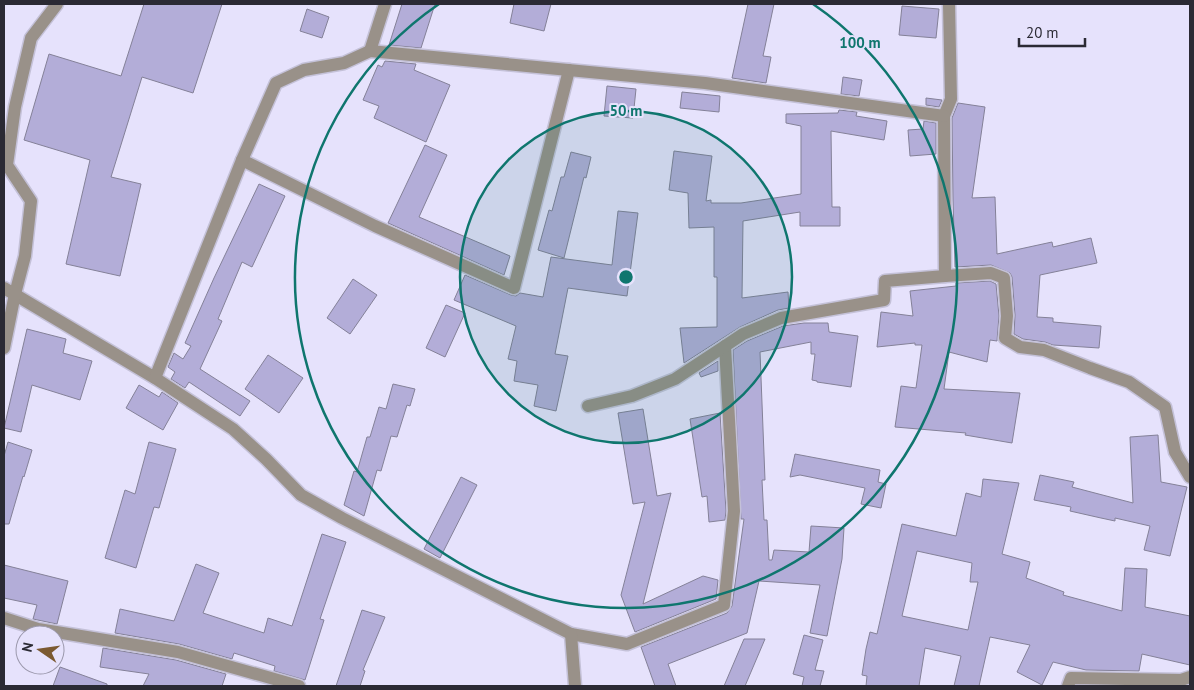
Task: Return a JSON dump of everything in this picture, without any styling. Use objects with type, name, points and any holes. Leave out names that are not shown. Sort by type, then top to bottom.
[{"type":"street","points":[[4,348],[9,291],[25,256],[31,201],[7,165],[14,117],[31,38],[57,4]]},
{"type":"street","points":[[370,51],[385,4]]},
{"type":"street","points":[[945,276],[944,116],[951,99],[949,4]]},
{"type":"street","points":[[155,378],[242,160],[276,83],[304,70],[344,63],[370,51],[705,83],[944,116]]},
{"type":"street","points":[[242,160],[375,226],[514,288],[569,70]]},
{"type":"street","points":[[588,406],[632,396],[675,379],[743,334],[781,318],[884,300],[885,281],[991,273],[1004,278],[1007,316],[1005,338],[1020,347],[1044,350],[1129,382],[1165,407],[1175,452],[1190,477]]},
{"type":"street","points":[[9,291],[155,378],[233,429],[301,495],[342,518],[571,634],[627,644],[724,605],[734,511],[725,346]]},
{"type":"street","points":[[4,618],[38,629],[178,652],[299,686]]},
{"type":"street","points":[[571,634],[575,686]]},
{"type":"street","points":[[1068,686],[1072,678],[1181,680],[1190,677]]},
{"type":"building","points":[[144,4],[222,4],[193,93],[142,77],[111,177],[141,184],[120,276],[66,264],[90,160],[24,140],[49,54],[121,76]]},
{"type":"building","points":[[402,4],[435,4],[421,48],[389,45]]},
{"type":"building","points":[[514,4],[551,4],[544,31],[510,23]]},
{"type":"building","points":[[748,4],[774,4],[763,56],[771,57],[766,83],[732,78]]},
{"type":"building","points":[[902,6],[939,9],[936,38],[899,35]]},
{"type":"building","points":[[307,9],[329,17],[322,38],[300,31]]},
{"type":"building","points":[[385,61],[416,64],[414,70],[450,85],[426,142],[374,118],[379,106],[363,100],[378,65],[382,67]]},
{"type":"building","points":[[843,77],[862,80],[859,96],[841,94]]},
{"type":"building","points":[[607,86],[636,89],[633,118],[604,116]]},
{"type":"building","points":[[682,92],[720,96],[719,112],[680,108]]},
{"type":"building","points":[[926,98],[942,100],[939,107],[926,105]]},
{"type":"building","points":[[958,103],[985,107],[972,198],[995,197],[997,254],[1052,242],[1053,247],[1091,238],[1097,263],[1040,275],[1037,317],[1053,318],[1053,322],[1101,326],[1099,348],[1053,345],[1023,339],[1014,334],[1015,315],[1012,277],[1010,273],[991,265],[955,267],[952,118]]},
{"type":"building","points":[[839,110],[857,112],[856,116],[887,121],[884,140],[831,131],[832,207],[840,207],[840,226],[800,226],[800,212],[743,221],[742,298],[788,292],[789,308],[778,310],[740,327],[684,363],[680,328],[717,327],[717,277],[714,277],[714,227],[689,228],[688,193],[669,190],[674,151],[712,156],[706,201],[711,200],[711,203],[741,203],[801,194],[801,126],[786,123],[786,114],[838,113]]},
{"type":"building","points":[[924,121],[936,123],[936,154],[910,156],[908,130],[923,129]]},
{"type":"building","points":[[425,145],[447,155],[419,217],[510,256],[504,275],[388,223]]},
{"type":"building","points":[[571,152],[591,157],[586,178],[584,177],[564,258],[538,250],[549,210],[552,211],[561,177],[564,177]]},
{"type":"building","points":[[259,184],[285,196],[252,267],[242,262],[218,319],[222,321],[200,369],[250,401],[240,416],[189,382],[185,388],[171,379],[175,372],[168,367],[174,353],[183,359],[191,346],[185,343]]},
{"type":"building","points":[[618,211],[638,213],[627,296],[568,288],[555,354],[568,356],[556,411],[534,406],[538,385],[514,381],[517,361],[508,359],[516,326],[454,300],[465,275],[511,295],[516,296],[520,293],[543,297],[551,257],[612,265]]},
{"type":"building","points":[[353,279],[377,295],[350,334],[327,318]]},
{"type":"building","points":[[990,281],[996,284],[999,316],[997,341],[990,340],[987,362],[949,352],[944,389],[1020,393],[1012,443],[965,435],[966,433],[895,427],[901,386],[916,388],[922,345],[915,345],[915,343],[877,347],[881,312],[913,316],[910,291],[956,286],[956,283]]},
{"type":"building","points":[[446,305],[465,313],[445,357],[426,348]]},
{"type":"building","points":[[804,323],[828,323],[829,332],[858,336],[851,387],[812,380],[815,354],[811,354],[811,342],[760,352],[765,480],[762,480],[764,520],[767,520],[769,560],[772,560],[774,550],[809,552],[811,526],[844,528],[842,559],[827,636],[810,633],[820,585],[759,581],[747,633],[668,664],[676,686],[655,686],[641,647],[727,613],[732,606],[744,519],[741,519],[733,350],[747,341],[783,326]]},
{"type":"building","points":[[27,329],[66,339],[63,353],[92,361],[80,400],[32,385],[21,432],[4,428]]},
{"type":"building","points":[[268,355],[303,378],[279,413],[245,389]]},
{"type":"building","points":[[718,361],[718,371],[701,377],[699,373]]},
{"type":"building","points":[[393,384],[415,389],[410,406],[407,405],[397,437],[391,436],[381,471],[377,470],[364,516],[344,505],[354,471],[357,472],[367,437],[370,437],[379,407],[386,409]]},
{"type":"building","points":[[139,385],[159,397],[162,392],[178,403],[163,430],[126,408]]},
{"type":"building","points":[[643,409],[657,496],[671,493],[643,604],[703,576],[718,580],[716,599],[635,632],[621,595],[645,502],[633,504],[618,413]]},
{"type":"building","points":[[720,413],[726,511],[725,520],[709,522],[707,496],[702,497],[690,419]]},
{"type":"building","points":[[1158,435],[1161,482],[1187,487],[1170,556],[1144,550],[1150,526],[1115,518],[1115,521],[1101,518],[1070,511],[1071,507],[1034,500],[1040,475],[1074,482],[1072,487],[1133,503],[1130,437]]},
{"type":"building","points":[[8,442],[32,450],[9,524],[4,524],[4,456]]},
{"type":"building","points":[[149,442],[176,449],[159,508],[154,507],[136,568],[105,558],[125,490],[135,494]]},
{"type":"building","points":[[795,454],[880,470],[878,482],[886,484],[881,508],[861,504],[865,488],[800,475],[790,477]]},
{"type":"building","points":[[461,477],[477,485],[440,558],[424,549]]},
{"type":"building","points":[[983,479],[1019,483],[1002,554],[1030,562],[1026,578],[1064,592],[1063,595],[1122,611],[1125,568],[1147,569],[1145,607],[1190,616],[1190,665],[1142,654],[1139,671],[1086,670],[1053,662],[1042,685],[1017,672],[1030,645],[990,637],[979,686],[954,686],[961,656],[925,648],[919,686],[866,686],[867,676],[862,675],[866,649],[870,632],[877,634],[902,524],[956,536],[966,493],[981,497]],"holes":[[[917,551],[972,563],[970,582],[978,582],[968,630],[902,616]]]},
{"type":"building","points":[[322,534],[346,542],[320,619],[324,620],[305,680],[274,671],[275,666],[234,653],[232,659],[179,644],[115,633],[120,609],[174,621],[196,564],[219,573],[203,613],[264,633],[268,618],[292,626]]},
{"type":"building","points":[[4,565],[68,581],[57,624],[33,619],[37,605],[4,598]]},
{"type":"building","points":[[362,610],[385,617],[363,670],[365,671],[360,686],[336,686]]},
{"type":"building","points":[[804,635],[823,640],[815,670],[824,671],[820,686],[802,686],[804,677],[793,674]]},
{"type":"building","points":[[744,639],[765,639],[745,686],[724,686]]},
{"type":"building","points":[[103,648],[176,660],[226,674],[222,686],[143,686],[149,674],[100,667]]},
{"type":"building","points":[[65,669],[107,684],[107,686],[53,686],[57,675],[65,675]]}]
